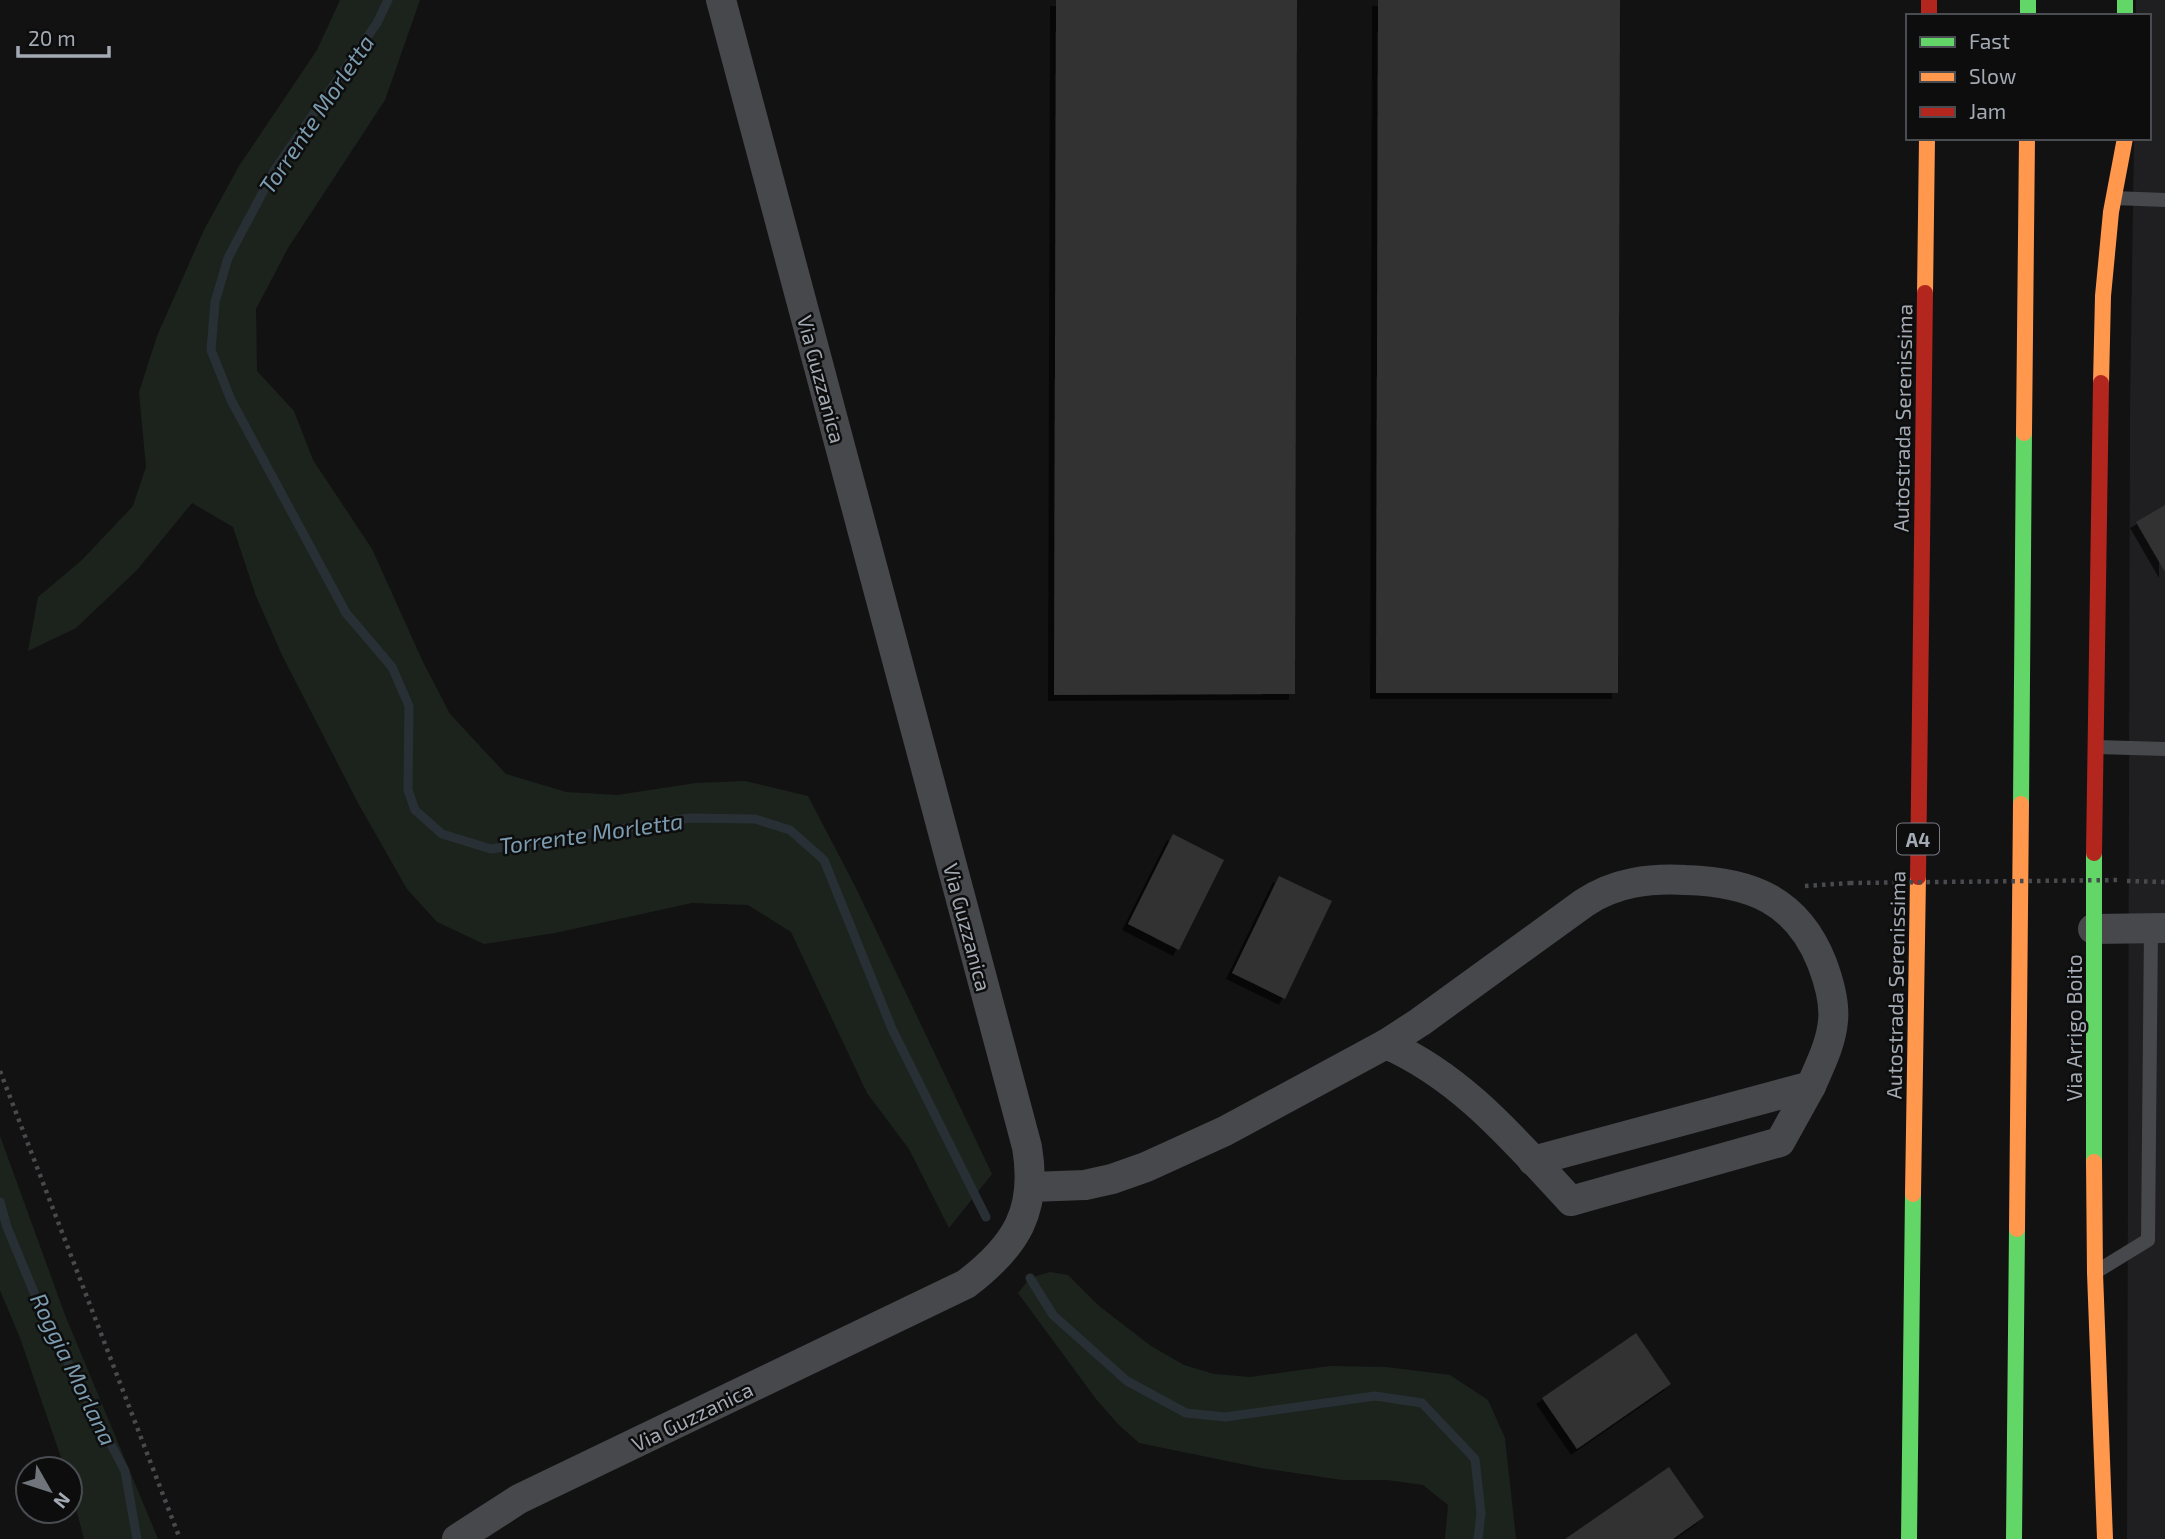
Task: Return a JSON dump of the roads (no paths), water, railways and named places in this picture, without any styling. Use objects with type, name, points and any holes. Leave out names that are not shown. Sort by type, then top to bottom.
[{"type":"main road","name":"Autostrada Serenissima","points":[[1909,1539],[1927,140]]},
{"type":"main road","points":[[2014,1539],[2027,140]]},
{"type":"main road","name":"Via Arrigo Boito","points":[[2105,1539],[2095,1273],[2093,929],[2098,517],[2103,296],[2114,198],[2125,140]]},
{"type":"street","name":"Via Guzzanica","points":[[457,1539],[519,1499],[966,1284],[1000,1254],[1016,1233],[1029,1203],[1031,1187],[1027,1147],[721,0]]},
{"type":"street","points":[[1031,1187],[1085,1185],[1112,1179],[1146,1167],[1225,1131],[1386,1044],[1600,892],[1617,886],[1663,879],[1712,881],[1750,891],[1784,907],[1796,918],[1817,952],[1827,976],[1834,1019],[1827,1050],[1811,1086],[1780,1142],[1571,1202],[1453,1083],[1411,1055],[1386,1044]]},
{"type":"street","points":[[2093,929],[2158,928]]},
{"type":"street","points":[[1533,1161],[1811,1086]]},
{"type":"lane","points":[[2114,198],[2165,200]]},
{"type":"lane","points":[[2096,747],[2165,749]]},
{"type":"lane","points":[[2095,1273],[2148,1240],[2158,928]]},
{"type":"waterway","name":"Torrente Morletta","points":[[388,0],[377,23],[275,169],[228,258],[215,302],[211,350],[231,400],[346,613],[392,667],[409,706],[408,790],[415,810],[442,834],[491,849],[689,818],[755,819],[790,830],[824,860],[892,1029],[986,1217]]},
{"type":"waterway","name":"Roggia Morlana","points":[[0,1202],[7,1227],[45,1319],[125,1471],[137,1539]]},
{"type":"waterway","name":"Torrente Morletta","points":[[1030,1278],[1053,1315],[1127,1381],[1186,1413],[1225,1417],[1375,1396],[1422,1403],[1475,1459],[1481,1513],[1478,1539]]}]
